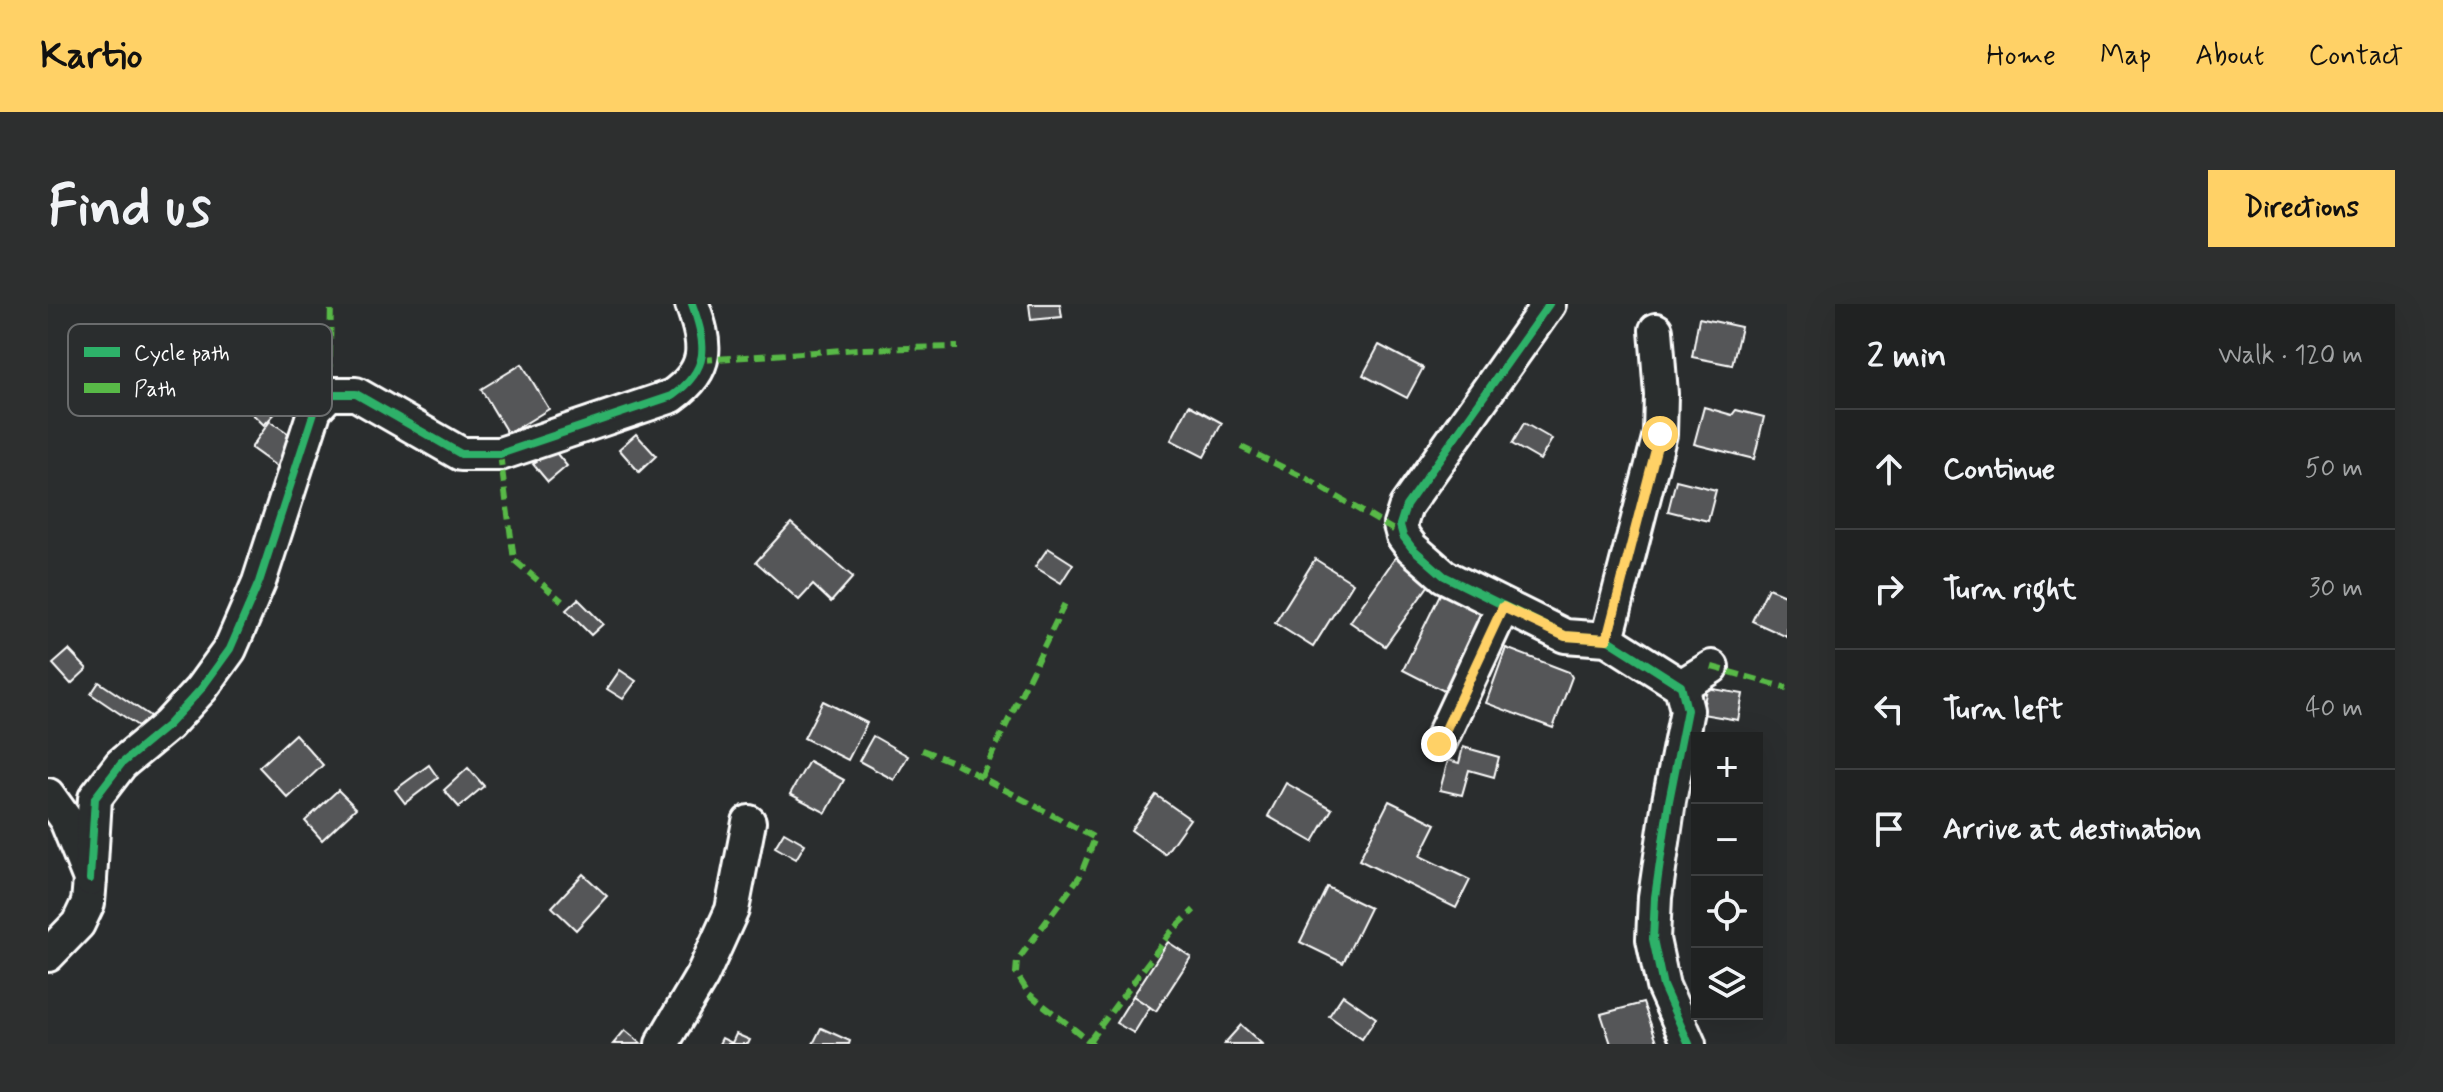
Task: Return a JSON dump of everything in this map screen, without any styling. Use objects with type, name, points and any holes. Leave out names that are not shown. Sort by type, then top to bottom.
[{"type":"street","points":[[332,394],[356,394],[461,454],[500,454],[672,396],[691,382],[701,360],[703,334],[692,304]]},
{"type":"street","points":[[1549,304],[1406,506],[1400,525],[1403,536],[1412,548],[1444,576],[1565,636],[1607,639],[1681,686],[1687,710],[1669,801],[1655,897],[1653,939],[1663,986],[1689,1044]]},
{"type":"street","points":[[1607,639],[1660,434],[1661,394],[1656,330]]},
{"type":"street","points":[[48,955],[78,924],[88,903],[95,798],[121,764],[168,725],[201,689],[230,649],[259,582],[313,416]]},
{"type":"street","points":[[1439,744],[1503,607]]},
{"type":"street","points":[[1681,686],[1712,667]]},
{"type":"street","points":[[48,795],[66,820],[90,879]]},
{"type":"street","points":[[662,1044],[702,976],[732,910],[749,822]]},
{"type":"building","points":[[1029,304],[1060,304],[1062,317],[1031,320]]},
{"type":"building","points":[[1699,318],[1741,327],[1732,365],[1692,357]]},
{"type":"building","points":[[1379,345],[1423,368],[1407,398],[1363,375]]},
{"type":"building","points":[[522,364],[549,409],[508,434],[481,389]]},
{"type":"building","points":[[1189,405],[1222,423],[1204,457],[1171,440]]},
{"type":"building","points":[[1704,407],[1732,415],[1736,410],[1764,417],[1754,459],[1694,444]]},
{"type":"building","points":[[255,416],[273,416],[264,425]]},
{"type":"building","points":[[270,421],[298,440],[279,468],[251,448]]},
{"type":"building","points":[[1524,423],[1552,439],[1540,460],[1512,444]]},
{"type":"building","points":[[636,434],[656,456],[639,472],[619,449]]},
{"type":"building","points":[[552,448],[567,466],[548,482],[533,464]]},
{"type":"building","points":[[1676,480],[1716,490],[1708,521],[1668,511]]},
{"type":"building","points":[[791,523],[853,577],[831,602],[813,585],[799,600],[756,562]]},
{"type":"building","points":[[1048,548],[1073,564],[1061,583],[1035,567]]},
{"type":"building","points":[[1396,557],[1431,582],[1385,646],[1350,622]]},
{"type":"building","points":[[1315,559],[1353,583],[1313,647],[1275,623]]},
{"type":"building","points":[[1444,586],[1492,609],[1450,694],[1403,670]]},
{"type":"building","points":[[1768,588],[1787,596],[1787,637],[1752,621]]},
{"type":"building","points":[[578,599],[603,624],[591,635],[566,610]]},
{"type":"building","points":[[1506,648],[1569,672],[1572,677],[1553,728],[1486,703]]},
{"type":"building","points":[[69,650],[87,669],[71,684],[53,664]]},
{"type":"building","points":[[620,670],[636,681],[623,699],[607,689]]},
{"type":"building","points":[[99,682],[150,716],[141,728],[91,694]]},
{"type":"building","points":[[1707,688],[1743,694],[1738,720],[1702,714]]},
{"type":"building","points":[[823,701],[867,723],[848,760],[804,738]]},
{"type":"building","points":[[295,734],[323,765],[288,798],[259,767]]},
{"type":"building","points":[[873,736],[908,756],[894,780],[859,761]]},
{"type":"building","points":[[1463,747],[1499,757],[1494,777],[1469,770],[1462,795],[1440,790],[1448,760],[1459,763]]},
{"type":"building","points":[[809,761],[844,780],[826,813],[790,794]]},
{"type":"building","points":[[429,765],[438,778],[405,803],[395,790]]},
{"type":"building","points":[[468,768],[484,786],[459,807],[444,790]]},
{"type":"building","points":[[1286,783],[1332,809],[1313,842],[1268,816]]},
{"type":"building","points":[[338,790],[356,808],[322,840],[305,821]]},
{"type":"building","points":[[1156,795],[1190,819],[1165,854],[1131,830]]},
{"type":"building","points":[[1389,801],[1436,824],[1420,856],[1470,880],[1456,908],[1359,860]]},
{"type":"building","points":[[784,832],[805,844],[796,859],[775,847]]},
{"type":"building","points":[[583,874],[607,896],[576,930],[552,907]]},
{"type":"building","points":[[1327,887],[1370,908],[1343,963],[1300,942]]},
{"type":"building","points":[[1168,942],[1191,957],[1156,1011],[1133,996]]},
{"type":"building","points":[[1343,995],[1376,1018],[1362,1039],[1329,1016]]},
{"type":"building","points":[[1133,996],[1150,1007],[1134,1033],[1116,1023]]},
{"type":"building","points":[[1643,1003],[1658,1044],[1611,1044],[1601,1014]]},
{"type":"building","points":[[1241,1025],[1262,1044],[1224,1044]]},
{"type":"building","points":[[821,1028],[850,1041],[849,1044],[813,1044]]},
{"type":"building","points":[[625,1030],[642,1044],[613,1044]]},
{"type":"building","points":[[736,1034],[750,1040],[748,1044],[719,1044],[722,1038],[732,1043]]},
{"type":"marked path","points":[[331,304],[331,324]]},
{"type":"marked path","points":[[701,360],[858,349],[958,347]]},
{"type":"marked path","points":[[1241,447],[1307,479],[1402,535]]},
{"type":"marked path","points":[[500,454],[514,560],[562,601]]},
{"type":"marked path","points":[[981,777],[1067,599]]},
{"type":"marked path","points":[[1712,667],[1787,688]]},
{"type":"marked path","points":[[922,750],[953,762],[1095,838],[1080,876],[1017,961],[1016,973],[1029,994],[1093,1044]]},
{"type":"marked path","points":[[1089,1041],[1171,932],[1194,910]]},
{"type":"cycle path","points":[[332,394],[356,394],[461,454],[500,454],[672,396],[693,376],[702,355],[701,332],[692,304]]},
{"type":"cycle path","points":[[1549,304],[1406,506],[1400,525],[1403,536],[1412,548],[1444,576],[1565,636],[1607,639],[1681,686],[1687,710],[1669,801],[1655,897],[1653,939],[1663,986],[1689,1044]]},
{"type":"cycle path","points":[[90,879],[95,798],[121,764],[168,725],[201,689],[230,649],[259,582],[313,416]]},
{"type":"route","points":[[1439,744],[1503,607],[1565,636],[1607,639],[1660,434]]}]
